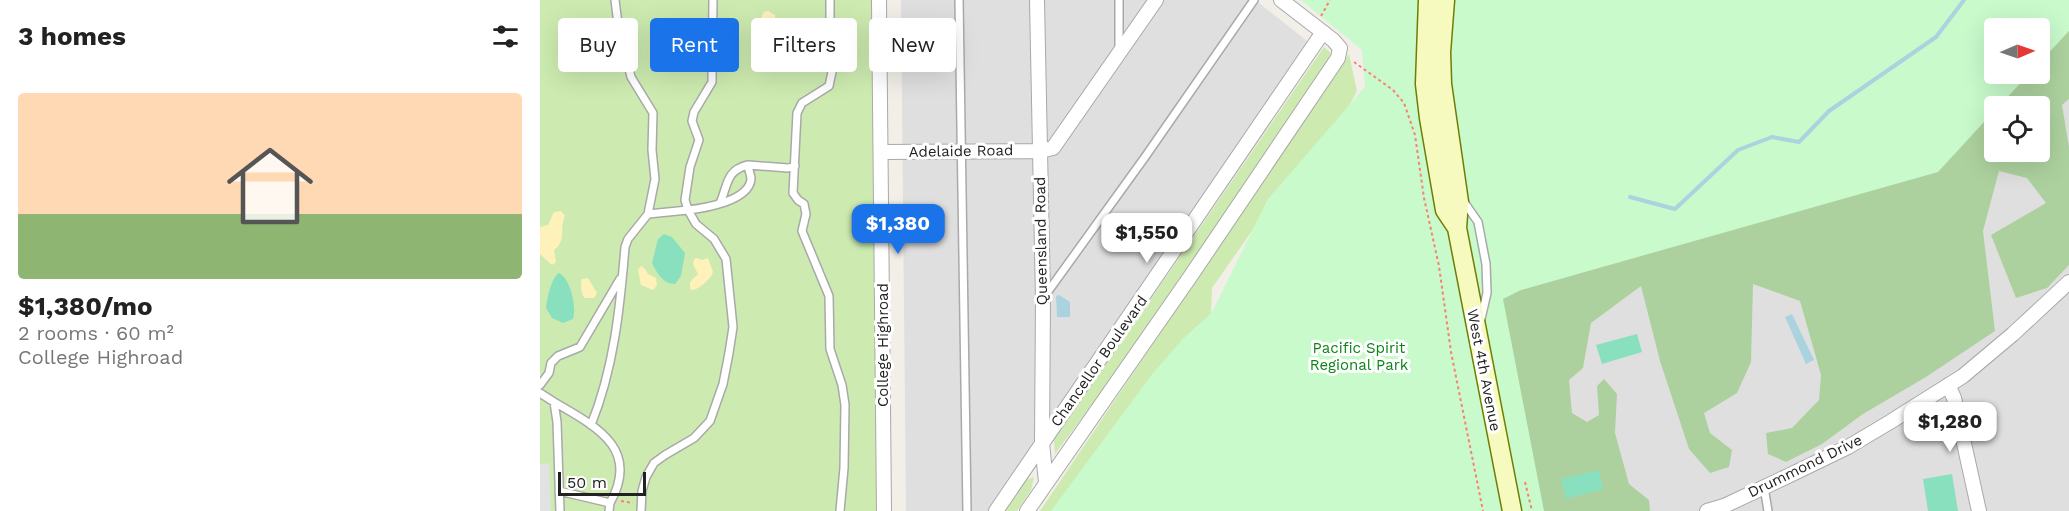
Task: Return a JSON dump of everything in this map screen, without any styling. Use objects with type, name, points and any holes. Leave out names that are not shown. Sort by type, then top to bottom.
[{"type":"main road","points":[[1428,0],[1425,62],[1429,118],[1445,210],[1457,228]]},
{"type":"main road","points":[[1445,0],[1441,52],[1442,84],[1459,202],[1457,228]]},
{"type":"main road","name":"West 4th Avenue","points":[[1457,228],[1512,511]]},
{"type":"street","name":"College Highroad","points":[[879,0],[884,511]]},
{"type":"street","name":"Queensland Road","points":[[1037,0],[1043,299],[1041,443],[1046,482]]},
{"type":"street","points":[[1040,151],[1053,148],[1156,0]]},
{"type":"street","points":[[1281,0],[1323,32]]},
{"type":"street","name":"Chancellor Boulevard","points":[[996,511],[1323,32],[1340,48],[1338,58],[1027,511]]},
{"type":"street","name":"Adelaide Road","points":[[881,152],[1040,151]]},
{"type":"street","name":"Drummond Drive","points":[[1707,511],[1725,506],[1848,447],[1963,376],[2069,282]]},
{"type":"street","points":[[1948,385],[1954,398],[1979,511]]},
{"type":"lane","points":[[591,425],[604,387],[615,341],[628,239],[648,213],[655,179],[652,150],[653,113],[631,77],[618,24],[615,0]]},
{"type":"lane","points":[[641,507],[646,477],[654,463],[694,438],[710,421],[723,384],[733,327],[726,259],[714,240],[696,224],[685,200],[690,167],[699,140],[692,122],[694,112],[712,82],[713,0]]},
{"type":"lane","points":[[830,0],[830,18],[836,53],[829,86],[802,104],[797,113],[793,193],[804,204],[806,214],[802,231],[829,296],[830,349],[842,385],[844,405],[844,468],[840,511]]},
{"type":"lane","points":[[959,0],[967,511]]},
{"type":"lane","points":[[1119,0],[1119,54]]},
{"type":"lane","points":[[1043,299],[1254,0]]},
{"type":"lane","points":[[648,213],[709,208],[746,191],[751,179],[747,165]]},
{"type":"lane","points":[[720,203],[730,175],[736,167],[747,165],[795,166]]},
{"type":"lane","points":[[1457,192],[1478,222],[1486,264],[1487,293],[1477,333]]},
{"type":"lane","points":[[540,385],[549,374],[551,363],[558,356],[580,347],[623,274]]},
{"type":"lane","points":[[540,393],[591,425],[612,442],[619,460],[617,490],[610,504],[559,491]]},
{"type":"lane","points":[[554,402],[557,422],[560,511]]},
{"type":"lane","points":[[1764,487],[1768,511]]},
{"type":"path","points":[[1354,62],[1393,90],[1404,103],[1415,135],[1451,352],[1483,511]]},
{"type":"path","points":[[1525,482],[1532,511]]},
{"type":"path","points":[[610,504],[641,507]]},
{"type":"shaded area","points":[[901,0],[1255,0],[1311,44],[991,511],[906,511],[902,72],[956,72],[956,18],[901,18]]},
{"type":"shaded area","points":[[2069,41],[2069,511],[1527,511],[1503,299],[1984,155],[1984,162],[2050,162],[2050,96],[2040,96],[2040,84],[2050,84],[2050,63]]},
{"type":"shaded area","points":[[549,463],[551,511],[540,511],[540,464]]},
{"type":"green space","points":[[540,0],[872,0],[872,18],[869,18],[869,72],[873,72],[878,511],[540,511]]},
{"type":"green space","name":"Pacific Spirit Regional Park","points":[[1301,0],[2069,0],[2069,31],[2050,51],[2050,18],[1984,18],[1984,84],[2020,84],[2008,96],[1984,96],[1984,122],[1938,172],[1521,290],[1503,299],[1544,511],[1051,511],[1153,373],[1183,339],[1211,314],[1268,199],[1365,87],[1362,50]]},
{"type":"green space","points":[[2069,0],[2069,99],[2062,105],[2069,147],[2069,265],[2047,288],[2016,298],[1991,235],[2046,203],[2027,178],[1999,171],[1983,231],[1995,331],[1926,377],[1863,414],[1822,444],[1786,462],[1768,454],[1766,433],[1792,428],[1819,400],[1821,375],[1800,301],[1753,284],[1751,362],[1737,393],[1704,413],[1710,433],[1732,450],[1729,467],[1710,473],[1689,449],[1660,361],[1641,286],[1591,323],[1583,368],[1569,380],[1572,413],[1587,422],[1599,415],[1597,386],[1604,379],[1617,394],[1615,433],[1629,484],[1649,500],[1650,511],[1543,511],[1538,506],[1458,48]]},
{"type":"green space","points":[[1324,47],[1331,53],[1324,68],[1110,380],[1055,454],[1054,440]]},
{"type":"green space","points":[[1349,54],[1357,91],[1339,125],[1261,218],[1212,288],[1211,314],[1183,339],[1074,511],[1040,511]]},
{"type":"green space","points":[[664,234],[672,237],[685,253],[681,276],[675,284],[664,280],[652,263],[658,239]]},
{"type":"green space","points":[[559,273],[569,286],[574,307],[573,319],[563,323],[552,318],[546,308],[548,294]]},
{"type":"green space","points":[[1637,334],[1642,352],[1602,364],[1596,345]]},
{"type":"green space","points":[[1599,470],[1603,489],[1566,499],[1561,479]]},
{"type":"green space","points":[[1952,474],[1958,511],[1928,511],[1923,479]]},
{"type":"green space","points":[[1034,477],[1031,490],[1017,511],[1005,511],[1025,480]]},
{"type":"sand","points":[[768,11],[775,15],[775,18],[761,18],[764,12]]},
{"type":"sand","points":[[561,211],[565,216],[562,238],[554,250],[556,262],[552,265],[540,254],[540,227],[548,225],[554,212]]},
{"type":"sand","points":[[708,258],[713,272],[704,284],[692,290],[690,282],[698,274],[693,264],[694,259],[702,260]]},
{"type":"sand","points":[[641,266],[648,274],[656,278],[657,285],[653,290],[641,285],[638,270]]},
{"type":"sand","points":[[588,278],[597,293],[594,298],[585,298],[582,292],[582,279]]},
{"type":"water","points":[[1059,295],[1070,302],[1070,317],[1057,317],[1056,296]]},
{"type":"water","points":[[1792,314],[1814,360],[1806,364],[1785,317]]},
{"type":"waterway","points":[[1630,197],[1675,209],[1738,150],[1772,137],[1799,142],[1829,111],[1936,37],[1964,0]]}]
